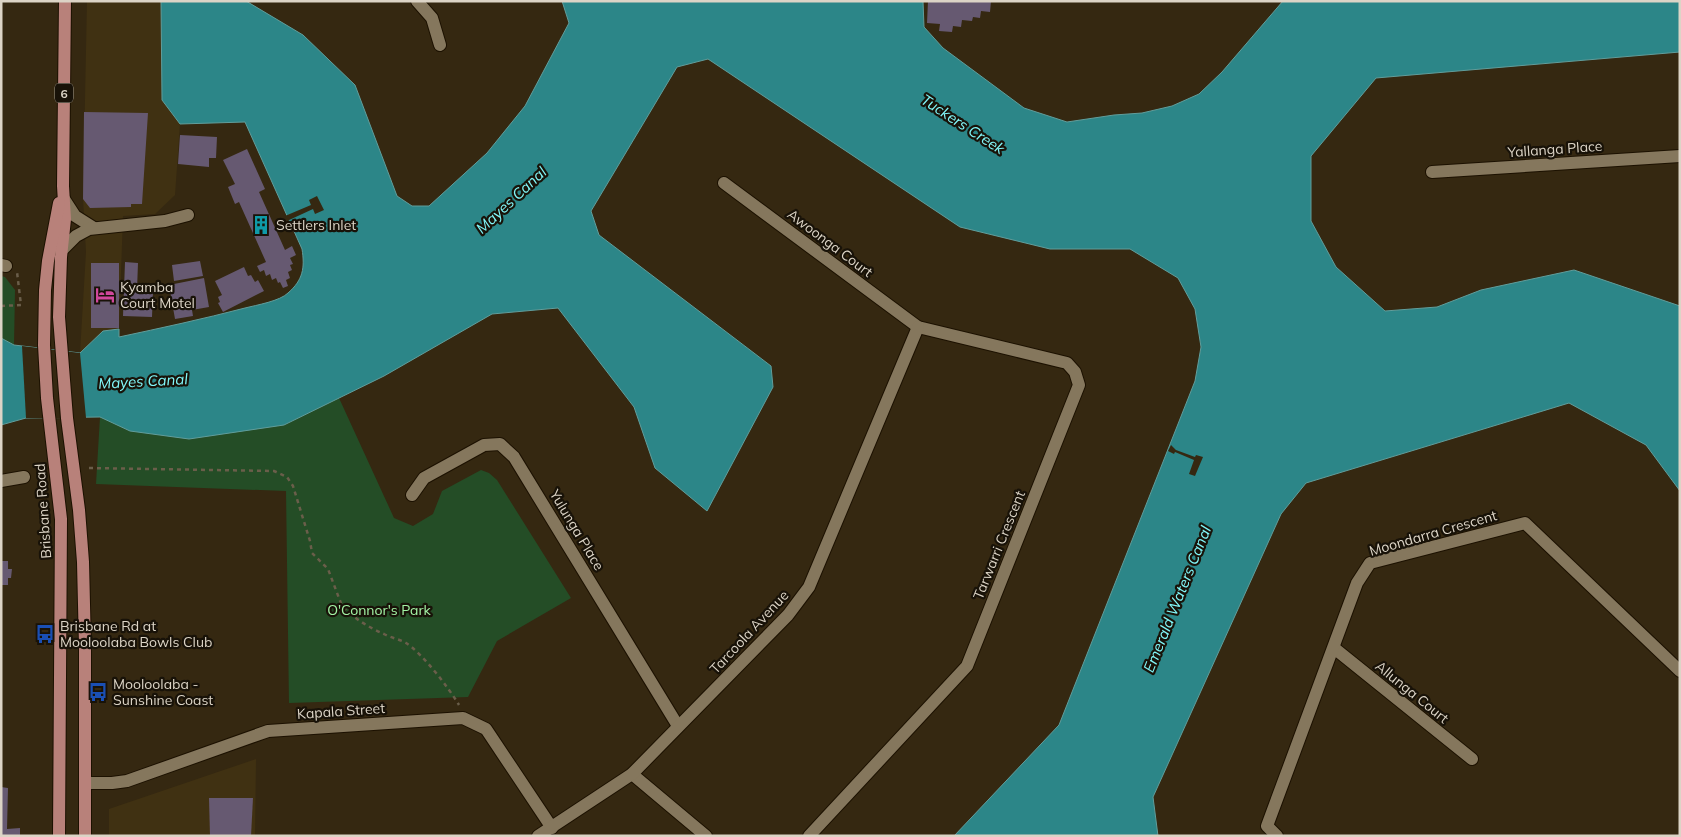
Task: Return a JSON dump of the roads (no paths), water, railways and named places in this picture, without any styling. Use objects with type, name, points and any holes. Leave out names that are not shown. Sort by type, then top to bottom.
[{"type":"main road","name":"Brisbane Road","points":[[65,1],[63,186],[65,218],[61,251],[59,318],[67,418],[79,510],[83,562],[85,836]]},
{"type":"main road","name":"Brisbane Road","points":[[58,836],[61,519],[49,418],[44,345],[48,261],[63,186]]},
{"type":"street","points":[[417,1],[432,18],[440,45]]},
{"type":"street","name":"Yallanga Place","points":[[1432,172],[1680,156]]},
{"type":"street","name":"Awoonga Court","points":[[724,183],[918,327]]},
{"type":"street","points":[[64,200],[75,216],[94,228]]},
{"type":"street","points":[[61,251],[76,236],[94,228],[165,221],[188,214]]},
{"type":"street","name":"Tarcoola Avenue","points":[[538,836],[632,774],[788,616],[809,587],[918,327]]},
{"type":"street","name":"Tarwarri Crescent","points":[[809,836],[967,666],[1079,385],[1075,372],[1066,363],[918,327]]},
{"type":"street","name":"Yulunga Place","points":[[412,496],[424,478],[484,445],[500,444],[514,457],[678,726]]},
{"type":"street","points":[[1,481],[24,477]]},
{"type":"street","name":"Moondarra Crescent","points":[[1277,836],[1267,826],[1357,583],[1370,563],[1525,523],[1680,671]]},
{"type":"street","name":"Allunga Court","points":[[1334,648],[1472,759]]},
{"type":"street","name":"Kapala Street","points":[[86,783],[127,781],[268,731],[463,718],[486,729],[552,828]]},
{"type":"street","points":[[632,774],[706,836]]},
{"type":"water","points":[[161,1],[246,1],[303,35],[355,85],[397,196],[412,206],[429,206],[487,153],[525,106],[569,23],[562,1],[923,1],[924,27],[943,48],[1024,108],[1067,122],[1142,113],[1172,106],[1199,94],[1222,72],[1283,1],[1680,1],[1680,52],[1376,78],[1311,156],[1311,221],[1336,267],[1385,311],[1437,307],[1481,290],[1574,270],[1680,306],[1680,491],[1646,445],[1569,403],[1306,483],[1281,514],[1153,797],[1158,836],[954,836],[1059,725],[1195,381],[1201,347],[1195,309],[1178,278],[1130,249],[1050,249],[960,227],[708,59],[677,67],[591,211],[599,235],[771,366],[773,387],[707,511],[655,468],[634,407],[558,308],[492,314],[384,376],[284,425],[189,439],[130,431],[100,417],[26,418],[1,425],[1,338],[14,345],[80,353],[103,331],[119,329],[119,337],[198,320],[274,300],[284,296],[293,288],[302,273],[302,249],[245,122],[180,124],[162,100]]},
{"type":"place","name":"Settlers Inlet","points":[[261,225]]},
{"type":"place","name":"Kyamba Court Motel","points":[[105,295]]},
{"type":"place","name":"Brisbane Rd at Mooloolaba Bowls Club","points":[[45,634]]},
{"type":"place","name":"Mooloolaba - Sunshine Coast","points":[[98,692]]},
{"type":"water label","name":"Tuckers Creek","points":[[963,124]]},
{"type":"water label","name":"Mayes Canal","points":[[511,200]]},
{"type":"water label","name":"Mayes Canal","points":[[143,381]]},
{"type":"water label","name":"Emerald Waters Canal","points":[[1177,599]]},
{"type":"park label","name":"O'Connor's Park","points":[[379,610]]}]
